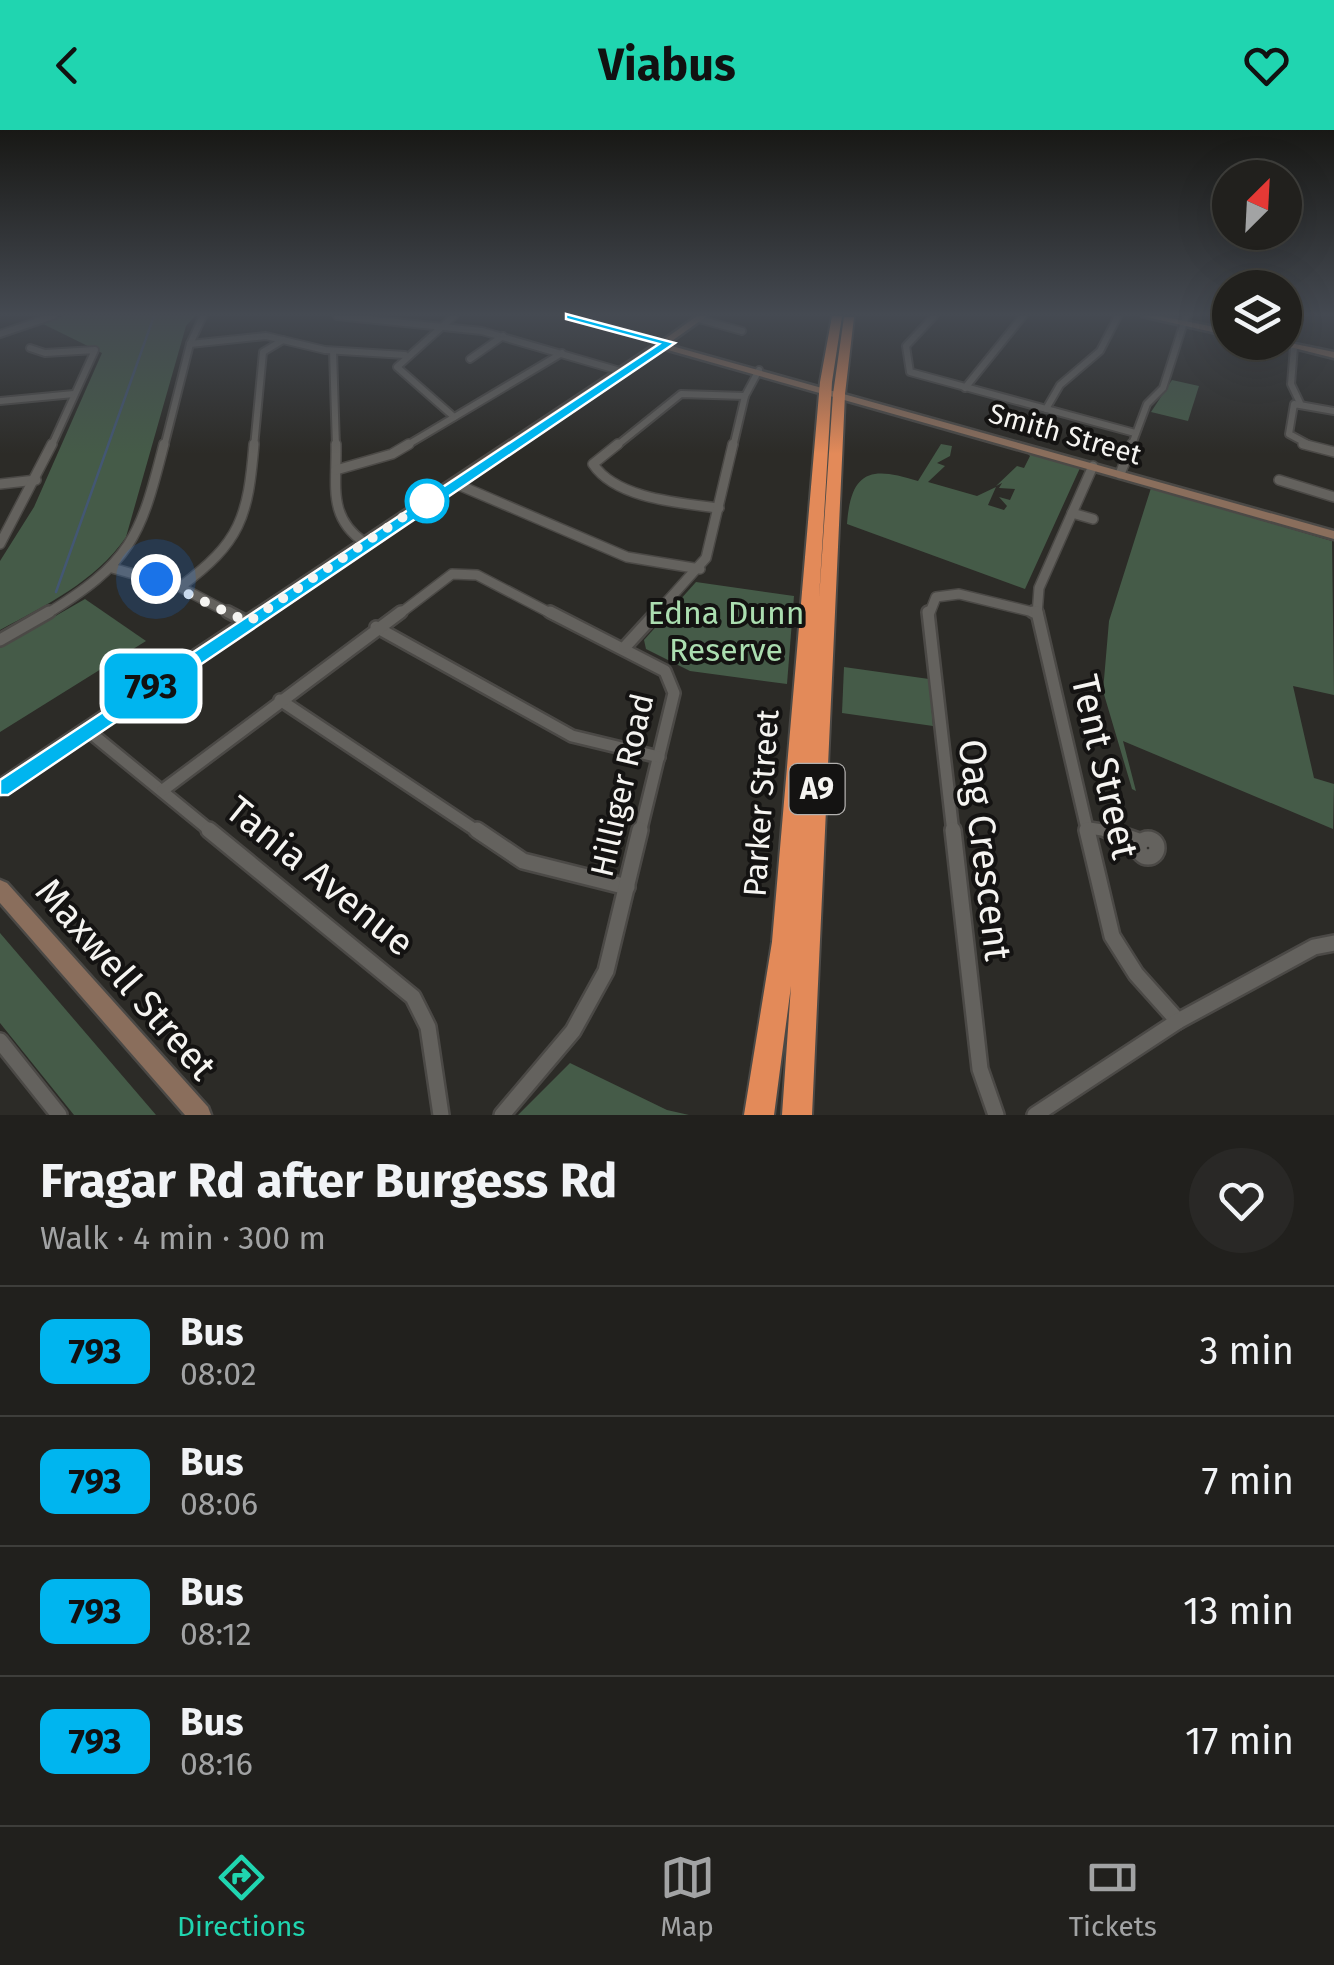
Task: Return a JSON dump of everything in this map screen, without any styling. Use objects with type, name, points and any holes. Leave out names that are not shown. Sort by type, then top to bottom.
[{"type":"highway","name":"Parker Street","points":[[796,1115],[834,362]]},
{"type":"highway","name":"Parker Street","points":[[759,1115],[785,942],[832,392],[839,362]]},
{"type":"street","points":[[0,544],[36,480],[88,362]]},
{"type":"street","points":[[0,640],[69,601],[112,568],[144,523],[185,362]]},
{"type":"street","points":[[180,588],[220,554],[242,525],[249,503],[263,362]]},
{"type":"street","points":[[333,362],[338,520],[365,542]]},
{"type":"street","points":[[402,362],[398,370],[454,418]]},
{"type":"street","points":[[336,470],[387,457],[547,362]]},
{"type":"street","points":[[591,362],[620,371]]},
{"type":"street","points":[[0,788],[634,362]]},
{"type":"street","name":"Smith Street","points":[[730,362],[1334,535]]},
{"type":"street","points":[[906,362],[906,368],[964,388],[1135,433]]},
{"type":"street","points":[[964,388],[985,362]]},
{"type":"street","points":[[1046,409],[1060,384],[1087,362]]},
{"type":"street","points":[[1120,474],[1147,404],[1162,388],[1171,362]]},
{"type":"street","points":[[1291,362],[1291,382],[1300,403]]},
{"type":"street","points":[[624,647],[700,569],[745,396],[759,370]]},
{"type":"street","points":[[0,402],[74,394]]},
{"type":"street","points":[[718,508],[659,498],[598,474],[593,464],[681,394],[745,396]]},
{"type":"street","points":[[1334,410],[1300,403],[1292,406],[1290,437],[1334,452]]},
{"type":"street","name":"Tent Street","points":[[1093,466],[1039,588],[1037,614],[1112,936],[1136,974],[1178,1021]]},
{"type":"street","points":[[0,484],[36,480]]},
{"type":"street","points":[[1279,480],[1334,497]]},
{"type":"street","points":[[454,483],[626,557],[700,569]]},
{"type":"street","points":[[1072,513],[1093,519]]},
{"type":"street","points":[[112,568],[180,588],[248,622]]},
{"type":"street","name":"Hilliger Road","points":[[163,790],[442,578],[468,572],[660,666],[672,682],[659,757],[596,994],[573,1031],[502,1115]]},
{"type":"street","name":"Oag Crescent","points":[[996,1115],[980,1069],[928,610],[934,590],[1037,614]]},
{"type":"street","points":[[376,626],[572,736],[659,757]]},
{"type":"street","points":[[280,700],[524,861],[627,887]]},
{"type":"street","name":"Tania Avenue","points":[[86,730],[413,997],[434,1042],[434,1091],[441,1115]]},
{"type":"street","points":[[1089,828],[1122,832],[1138,840]]},
{"type":"street","name":"Maxwell Street","points":[[0,889],[200,1115]]},
{"type":"street","points":[[1035,1115],[1178,1021],[1334,938]]},
{"type":"street","points":[[0,1041],[58,1115]]},
{"type":"green space","points":[[98,362],[176,362],[126,537],[85,580],[0,630],[0,561],[34,507]]},
{"type":"green space","points":[[1172,380],[1199,386],[1188,421],[1151,412]]},
{"type":"green space","points":[[941,444],[952,446],[950,456],[937,463],[945,466],[928,482],[977,496],[996,487],[988,505],[1004,510],[1007,506],[999,497],[1010,500],[1015,489],[999,488],[1002,483],[996,486],[1017,466],[1024,468],[1030,456],[1027,453],[1080,468],[1025,589],[847,524],[853,492],[859,482],[877,474],[918,481]]},
{"type":"green space","points":[[1151,488],[1332,541],[1334,695],[1293,686],[1314,778],[1334,784],[1333,829],[1123,741],[1136,791],[1132,789],[1103,691],[1109,621]]},
{"type":"green space","name":"Edna Dunn Reserve","points":[[696,582],[794,596],[787,684],[690,671],[646,649],[644,640]]},
{"type":"green space","points":[[85,599],[146,641],[0,732],[0,648]]},
{"type":"green space","points":[[844,667],[929,679],[933,726],[842,713]]},
{"type":"green space","points":[[0,933],[156,1115],[74,1115],[0,1023]]},
{"type":"green space","points":[[570,1063],[667,1110],[689,1115],[518,1115]]},
{"type":"waterway","points":[[56,592],[138,362]]},
{"type":"bus line","name":"793","points":[[0,788],[635,362]]},
{"type":"route","points":[[156,579],[204,598],[248,622],[427,501]]}]
